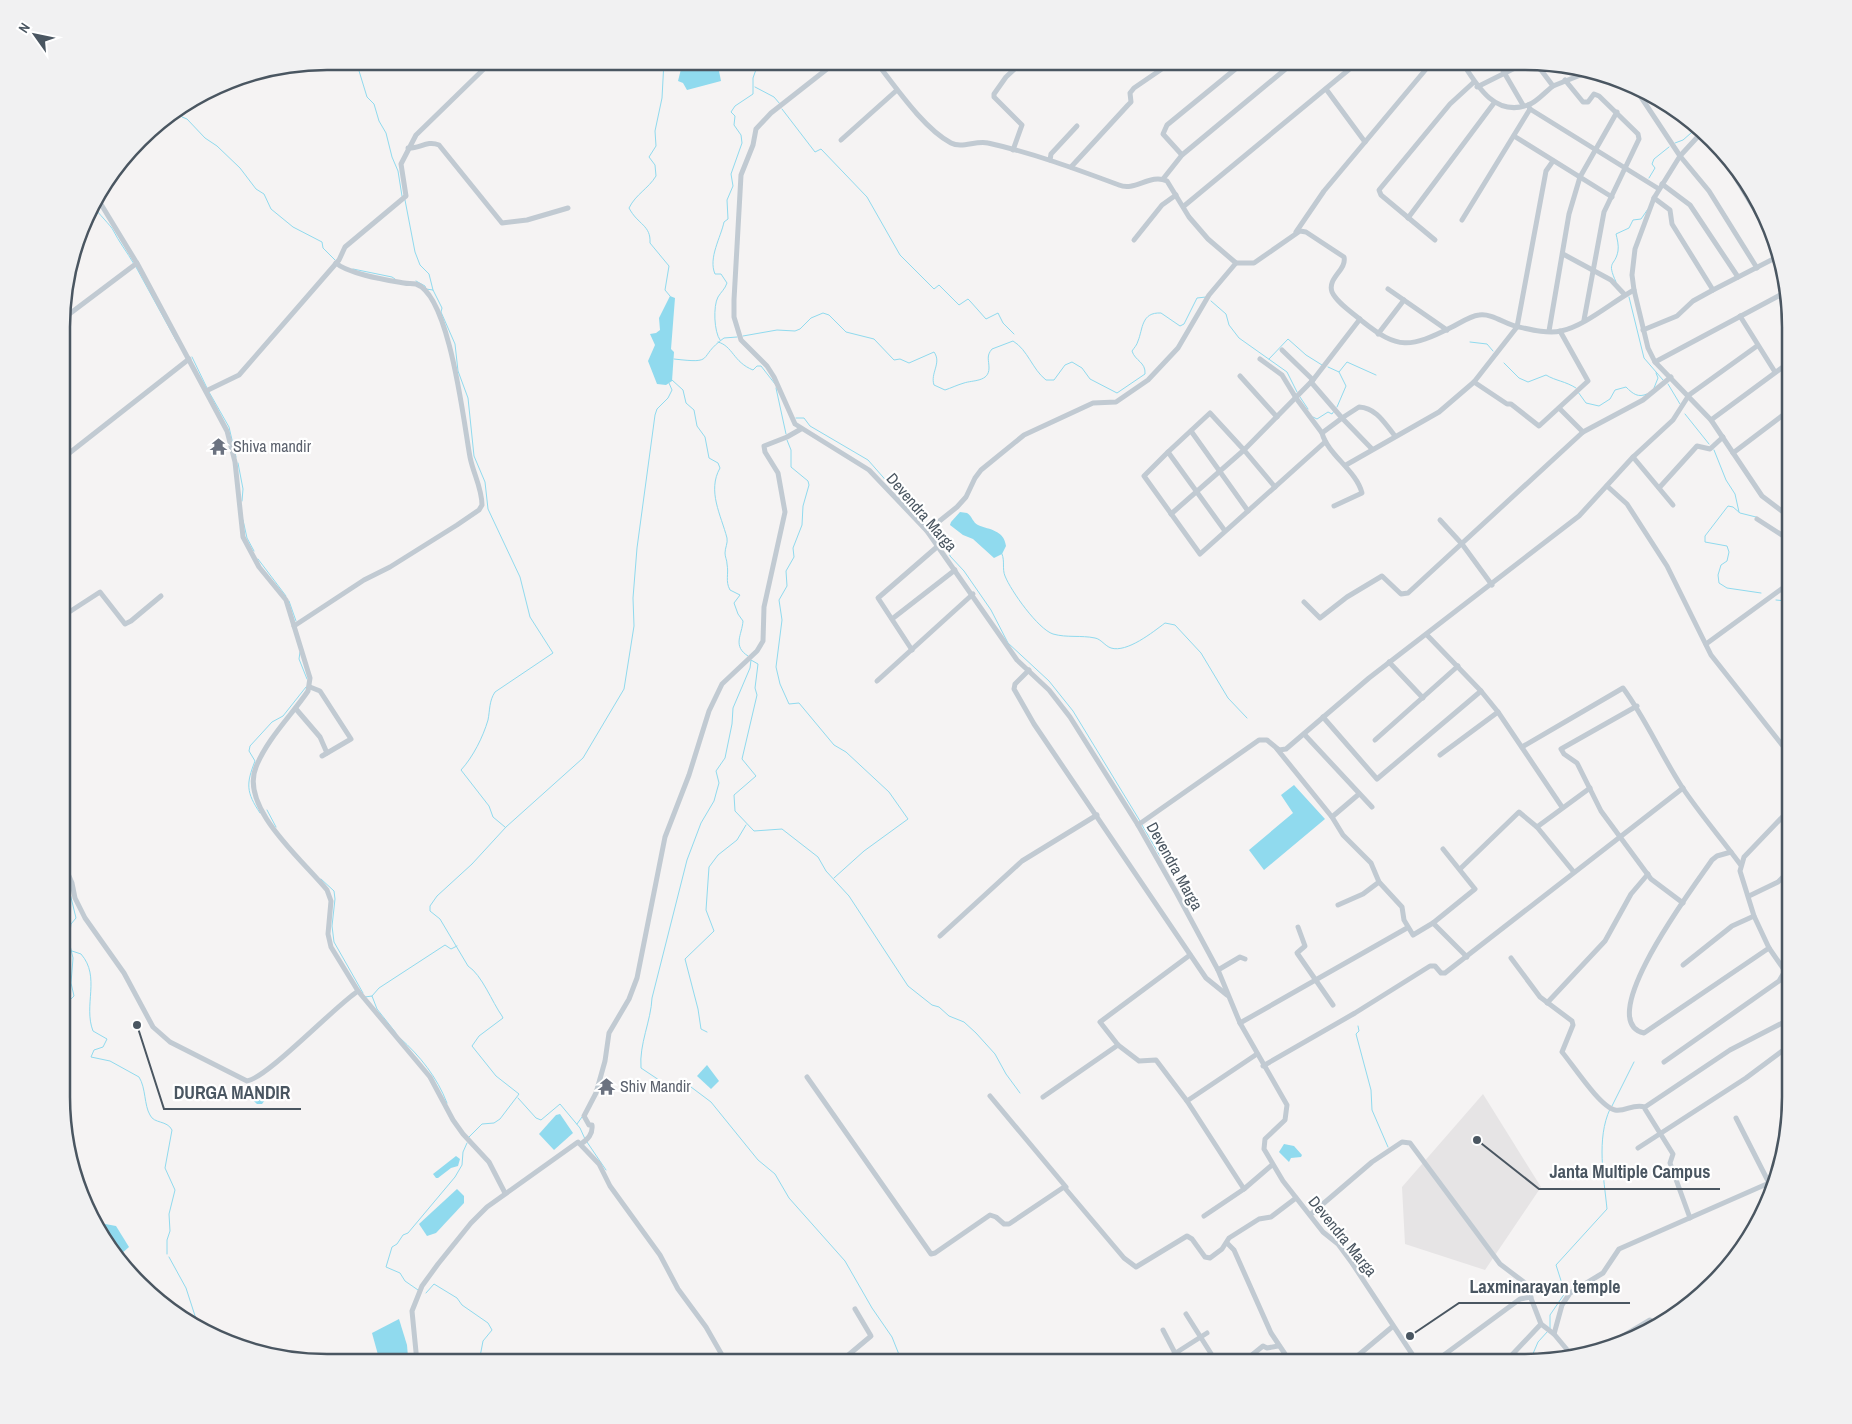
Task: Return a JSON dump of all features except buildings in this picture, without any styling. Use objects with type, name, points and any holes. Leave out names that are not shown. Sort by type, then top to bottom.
[{"type":"street","points":[[206,391],[239,375],[336,263],[345,247],[406,196],[401,164],[408,148],[416,136],[483,70]]},
{"type":"street","points":[[584,1141],[592,1125],[584,1118],[596,1093],[605,1061],[609,1033],[629,999],[637,978],[649,924],[657,871],[671,818],[689,775],[717,692],[757,651],[763,641],[764,607],[785,512],[778,474],[765,452],[764,446],[800,430],[793,421],[774,376],[767,366],[741,340],[734,317],[735,256],[741,175],[759,124],[826,70]]},
{"type":"street","points":[[884,70],[897,90],[938,133],[951,143],[961,145],[982,142],[1050,160],[1123,186],[1148,180],[1163,179],[1171,184],[1189,218],[1208,239],[1236,263],[1254,262],[1296,232],[1324,191],[1425,70]]},
{"type":"street","points":[[1013,150],[1022,124],[994,97],[994,94],[996,89],[1014,70]]},
{"type":"street","points":[[1071,167],[1131,102],[1130,93],[1134,88],[1160,70]]},
{"type":"street","points":[[1182,155],[1163,134],[1167,125],[1234,70]]},
{"type":"street","points":[[1163,179],[1182,155],[1284,70]]},
{"type":"street","points":[[1184,206],[1349,70]]},
{"type":"street","points":[[1467,70],[1476,84],[1494,102],[1512,109],[1527,106],[1553,86],[1578,76]]},
{"type":"street","points":[[1435,240],[1380,195],[1381,185],[1450,104],[1476,84],[1509,70]]},
{"type":"street","points":[[1542,71],[1553,86]]},
{"type":"street","points":[[1504,72],[1527,106],[1659,189]]},
{"type":"street","points":[[1565,80],[1583,102],[1588,102],[1597,94],[1638,134],[1639,139],[1604,212],[1584,320]]},
{"type":"street","points":[[1326,89],[1365,142]]},
{"type":"street","points":[[841,140],[897,90]]},
{"type":"street","points":[[1644,99],[1680,156],[1709,191],[1757,268]]},
{"type":"street","points":[[1408,218],[1494,102]]},
{"type":"street","points":[[1462,220],[1514,136],[1527,106]]},
{"type":"street","points":[[1550,331],[1569,214],[1580,177],[1617,112]]},
{"type":"street","points":[[1050,160],[1051,154],[1077,126]]},
{"type":"street","points":[[1514,136],[1612,197]]},
{"type":"street","points":[[1698,136],[1680,156],[1654,198],[1635,249],[1632,275],[1634,290],[1648,348],[1655,362],[1689,395],[1711,420],[1762,496],[1782,511]]},
{"type":"street","points":[[408,148],[415,149],[428,143],[439,145],[502,223],[527,220],[568,208]]},
{"type":"street","points":[[1346,466],[1372,449],[1440,412],[1474,382],[1517,327],[1546,171],[1553,160]]},
{"type":"street","points":[[1662,184],[1690,205],[1738,277]]},
{"type":"street","points":[[1134,240],[1162,205],[1176,195]]},
{"type":"street","points":[[1654,198],[1670,210],[1672,224],[1713,290]]},
{"type":"street","points":[[101,204],[137,263],[227,432],[231,447],[243,537],[260,567],[286,600],[310,678],[310,687],[262,755],[254,774],[253,789],[276,835],[327,890],[331,901],[328,941],[358,991],[430,1077],[462,1134],[489,1162],[505,1193]]},
{"type":"street","points":[[1296,232],[1306,232],[1344,257],[1344,265],[1333,282],[1333,293],[1378,334],[1396,343],[1408,344],[1447,330],[1477,315],[1483,315],[1517,327],[1560,331],[1584,320],[1634,290]]},
{"type":"street","points":[[1563,254],[1611,280],[1625,295]]},
{"type":"street","points":[[1644,330],[1677,316],[1693,301],[1773,259]]},
{"type":"street","points":[[71,313],[137,263]]},
{"type":"street","points":[[294,626],[364,580],[390,567],[457,525],[482,505],[470,460],[466,423],[455,369],[448,342],[430,296],[415,284],[348,271],[336,263]]},
{"type":"street","points":[[927,531],[958,507],[966,497],[975,478],[982,470],[1024,435],[1062,420],[1093,403],[1116,402],[1148,380],[1178,348],[1209,295],[1236,263]]},
{"type":"street","points":[[1388,290],[1447,330]]},
{"type":"street","points":[[1655,362],[1780,295]]},
{"type":"street","points":[[1378,334],[1404,300]]},
{"type":"street","points":[[1740,316],[1775,372]]},
{"type":"street","points":[[1171,514],[1244,450],[1296,398],[1312,381],[1360,319]]},
{"type":"street","points":[[1474,382],[1507,404],[1511,404],[1540,426],[1587,383],[1587,378],[1560,331]]},
{"type":"street","points":[[1276,749],[1284,751],[1389,662],[1427,635],[1579,516],[1632,457],[1673,420],[1689,395],[1757,346]]},
{"type":"street","points":[[1282,350],[1372,449]]},
{"type":"street","points":[[70,452],[189,359]]},
{"type":"street","points":[[1260,359],[1282,375],[1296,398],[1322,433],[1325,442],[1346,466],[1362,493],[1334,506]]},
{"type":"street","points":[[1711,420],[1782,367]]},
{"type":"street","points":[[1240,376],[1277,417]]},
{"type":"street","points":[[1304,602],[1320,618],[1347,597],[1382,576],[1405,594],[1583,432],[1643,400],[1671,377]]},
{"type":"street","points":[[1322,433],[1359,407],[1375,412],[1396,436]]},
{"type":"street","points":[[1560,409],[1583,432]]},
{"type":"street","points":[[1275,487],[1210,414],[1144,476],[1200,554],[1226,531],[1248,511],[1275,487],[1325,442]]},
{"type":"street","points":[[1733,453],[1782,416]]},
{"type":"street","name":"Devendra Marga","points":[[800,430],[869,470],[927,531],[973,594],[1003,642],[1017,660],[1049,690],[1070,717],[1138,825],[1218,970],[1240,1022],[1288,1110],[1285,1120],[1265,1139],[1264,1149],[1272,1165],[1310,1216],[1338,1244],[1375,1295],[1392,1327],[1412,1354]]},
{"type":"street","points":[[1191,431],[1248,511]]},
{"type":"street","points":[[1659,488],[1698,446],[1710,449],[1723,436]]},
{"type":"street","points":[[1168,452],[1226,531]]},
{"type":"street","points":[[1632,457],[1673,505]]},
{"type":"street","points":[[1607,486],[1627,504],[1667,566],[1718,664],[1782,745]]},
{"type":"street","points":[[1757,519],[1782,535]]},
{"type":"street","points":[[1440,520],[1462,544],[1492,585]]},
{"type":"street","points":[[912,650],[879,596],[938,546]]},
{"type":"street","points":[[892,620],[955,570]]},
{"type":"street","points":[[1706,644],[1782,588]]},
{"type":"street","points":[[70,611],[100,592],[125,624],[161,596]]},
{"type":"street","points":[[877,681],[973,594]]},
{"type":"street","points":[[1427,635],[1458,666],[1498,712],[1562,807]]},
{"type":"street","points":[[1389,662],[1423,698]]},
{"type":"street","points":[[1375,740],[1458,666]]},
{"type":"street","points":[[1029,670],[1015,684],[1014,691],[1206,978],[1228,995]]},
{"type":"street","points":[[296,709],[320,737],[324,754],[352,739],[320,691],[310,687]]},
{"type":"street","points":[[1522,748],[1623,688],[1637,706],[1648,732],[1683,788],[1740,864]]},
{"type":"street","points":[[1324,717],[1377,779],[1481,691]]},
{"type":"street","points":[[1637,706],[1561,749],[1564,754],[1577,763],[1601,811],[1648,874],[1657,885],[1683,903]]},
{"type":"street","points":[[1440,755],[1498,712]]},
{"type":"street","points":[[1304,734],[1372,807]]},
{"type":"street","points":[[1138,825],[1259,740],[1267,740],[1332,817],[1343,835],[1371,863],[1379,882],[1402,907],[1407,928],[1413,935],[1433,923],[1474,889],[1460,869],[1442,849]]},
{"type":"street","points":[[1537,827],[1590,788]]},
{"type":"street","points":[[1263,1066],[1356,1013],[1430,966],[1435,966],[1443,974],[1573,871],[1683,788]]},
{"type":"street","points":[[1332,817],[1359,794]]},
{"type":"street","points":[[1460,869],[1519,812],[1537,827],[1573,871]]},
{"type":"street","points":[[940,936],[1022,861],[1098,815]]},
{"type":"street","points":[[1782,819],[1744,857],[1740,864],[1740,871],[1754,916],[1769,948],[1782,967]]},
{"type":"street","points":[[1731,852],[1717,856],[1712,860],[1660,935],[1632,995],[1628,1010],[1633,1026],[1640,1033],[1644,1034],[1769,948]]},
{"type":"street","points":[[1547,1002],[1605,941],[1631,894],[1648,874]]},
{"type":"street","points":[[70,878],[75,898],[85,918],[124,972],[153,1027],[170,1042],[247,1081],[263,1073],[332,1011],[358,991]]},
{"type":"street","points":[[1749,896],[1778,882],[1782,878]]},
{"type":"street","points":[[1338,905],[1363,894],[1379,882]]},
{"type":"street","points":[[1683,965],[1732,926],[1754,916]]},
{"type":"street","points":[[1433,923],[1467,956]]},
{"type":"street","points":[[1298,927],[1305,946],[1297,953],[1333,1005]]},
{"type":"street","points":[[1240,1022],[1407,928]]},
{"type":"street","points":[[1190,955],[1100,1022],[1118,1044],[1139,1061],[1156,1060],[1187,1101],[1244,1188]]},
{"type":"street","points":[[1218,970],[1240,957],[1245,959]]},
{"type":"street","points":[[1511,958],[1547,1002],[1572,1021],[1573,1026],[1562,1052],[1606,1106],[1619,1110],[1635,1104],[1645,1107]]},
{"type":"street","points":[[1664,1062],[1779,981],[1782,976]]},
{"type":"street","points":[[1645,1107],[1730,1050],[1782,1023]]},
{"type":"street","points":[[1043,1097],[1118,1044]]},
{"type":"street","points":[[1638,1148],[1746,1078],[1782,1051]]},
{"type":"street","points":[[1187,1101],[1257,1054]]},
{"type":"street","points":[[807,1077],[931,1254],[990,1215],[996,1217],[1004,1224],[1009,1224],[1061,1188],[1067,1188]]},
{"type":"street","points":[[990,1096],[1124,1258],[1133,1266],[1138,1266],[1187,1236],[1192,1239],[1208,1258],[1218,1252],[1227,1243],[1229,1238],[1259,1219],[1271,1217],[1296,1198]]},
{"type":"street","points":[[1645,1107],[1644,1109],[1673,1154],[1670,1163],[1690,1218]]},
{"type":"street","points":[[1736,1118],[1769,1177]]},
{"type":"street","points":[[416,1354],[412,1311],[422,1286],[471,1223],[505,1193],[577,1142],[584,1141]]},
{"type":"street","points":[[584,1141],[610,1186],[660,1255],[678,1289],[706,1327],[721,1354]]},
{"type":"street","points":[[1310,1216],[1372,1162],[1406,1141],[1500,1264],[1525,1283],[1540,1324],[1553,1333],[1568,1350]]},
{"type":"street","points":[[1204,1216],[1244,1188],[1272,1165]]},
{"type":"street","points":[[1553,1333],[1562,1305],[1570,1293],[1603,1273],[1620,1249],[1766,1186]]},
{"type":"street","points":[[1227,1243],[1234,1250],[1278,1346],[1284,1354]]},
{"type":"street","points":[[1445,1354],[1520,1300],[1531,1297]]},
{"type":"street","points":[[850,1354],[871,1336],[855,1309]]},
{"type":"street","points":[[1186,1314],[1209,1354]]},
{"type":"street","points":[[1626,1333],[1650,1320],[1652,1321]]},
{"type":"street","points":[[1513,1354],[1540,1324]]},
{"type":"street","points":[[1360,1354],[1392,1327]]},
{"type":"street","points":[[1163,1330],[1176,1353],[1207,1333]]},
{"type":"street","points":[[1254,1354],[1264,1346],[1267,1348],[1278,1346]]},
{"type":"shaded area","points":[[1483,1094],[1541,1187],[1485,1270],[1405,1244],[1402,1187]]},
{"type":"water","points":[[681,70],[719,70],[721,81],[687,90],[683,83],[678,81]]},
{"type":"water","points":[[670,296],[675,298],[671,349],[674,352],[672,381],[666,385],[657,384],[648,361],[655,345],[650,334],[660,330],[659,318]]},
{"type":"water","points":[[960,512],[967,513],[976,524],[996,531],[1002,537],[1006,546],[1002,554],[994,558],[973,539],[963,535],[950,525]]},
{"type":"water","points":[[1294,785],[1325,819],[1264,870],[1249,850],[1293,813],[1281,795]]},
{"type":"water","points":[[707,1065],[719,1081],[711,1089],[697,1076]]},
{"type":"water","points":[[251,1088],[254,1088],[265,1100],[262,1104],[257,1104],[247,1095]]},
{"type":"water","points":[[560,1114],[573,1133],[554,1150],[539,1134],[556,1115]]},
{"type":"water","points":[[1284,1144],[1294,1146],[1302,1155],[1301,1157],[1291,1158],[1289,1162],[1279,1152]]},
{"type":"water","points":[[456,1156],[460,1159],[458,1166],[451,1168],[436,1178],[433,1174]]},
{"type":"water","points":[[457,1189],[464,1196],[464,1203],[436,1233],[427,1236],[419,1224]]},
{"type":"water","points":[[103,1224],[116,1226],[129,1247],[122,1253]]},
{"type":"water","points":[[399,1319],[408,1354],[378,1354],[372,1333]]},
{"type":"waterway","points":[[359,70],[367,97],[374,104],[379,121],[386,133],[392,157],[398,171],[402,196]]},
{"type":"waterway","points":[[664,70],[662,98],[655,131],[656,146],[649,157],[655,165],[656,176],[629,208],[646,228],[650,237],[650,243],[669,266],[665,290],[670,296]]},
{"type":"waterway","points":[[720,340],[715,325],[715,306],[718,297],[727,283],[721,274],[715,274],[713,261],[724,222],[728,219],[727,200],[733,186],[731,174],[742,143],[741,135],[734,125],[735,116],[731,112],[735,106],[753,94],[753,78],[756,70]]},
{"type":"waterway","points":[[755,87],[774,97],[780,104]]},
{"type":"waterway","points":[[782,109],[815,152],[821,149],[867,197],[900,255],[934,289],[939,285],[959,305],[968,299],[986,319],[998,313],[1003,323],[1014,334]]},
{"type":"waterway","points":[[181,115],[240,168],[256,189],[264,194],[271,209],[293,227],[322,242],[323,248],[335,260]]},
{"type":"waterway","points":[[1675,143],[1683,140],[1692,132]]},
{"type":"waterway","points":[[1649,178],[1655,168],[1652,164],[1654,159],[1669,147]]},
{"type":"waterway","points":[[405,200],[415,252],[420,265],[429,274],[433,290]]},
{"type":"waterway","points":[[1616,282],[1611,267],[1618,251],[1616,234],[1629,228],[1633,220],[1641,219],[1648,209]]},
{"type":"waterway","points":[[97,211],[112,228],[134,264]]},
{"type":"waterway","points":[[136,267],[177,342]]},
{"type":"waterway","points":[[353,269],[395,279]]},
{"type":"waterway","points":[[416,281],[425,286],[426,289],[433,290],[442,308],[441,312],[455,344],[458,371],[468,398],[474,456],[485,482],[488,509],[520,577],[530,617],[553,653],[495,692],[483,733],[473,753],[461,770],[489,806],[493,817],[505,827]]},
{"type":"waterway","points":[[743,336],[777,330],[795,331],[800,329],[811,318],[823,313],[829,315],[846,332],[874,339],[894,360],[900,359],[909,363],[934,352],[937,360],[933,376],[934,385],[945,390],[980,380],[986,376],[989,368],[988,356],[990,351],[1013,341],[1023,349],[1037,371],[1046,380],[1054,380],[1065,365],[1072,362],[1082,368],[1090,379],[1117,393],[1145,374],[1144,367],[1132,351],[1138,342],[1146,318],[1154,313],[1161,313],[1180,326],[1184,324],[1197,298],[1206,297]]},
{"type":"waterway","points":[[1629,297],[1644,358],[1663,380]]},
{"type":"waterway","points":[[1211,301],[1226,314],[1229,325],[1239,338],[1287,372],[1297,392]]},
{"type":"waterway","points":[[674,359],[701,360],[724,338],[737,337]]},
{"type":"waterway","points":[[1269,359],[1288,339],[1306,355],[1322,365]]},
{"type":"waterway","points":[[718,342],[727,347],[746,367],[753,370],[757,366],[761,366],[775,384]]},
{"type":"waterway","points":[[1470,342],[1487,344],[1493,351]]},
{"type":"waterway","points":[[192,357],[207,388]]},
{"type":"waterway","points":[[1328,367],[1339,372],[1347,362],[1376,375]]},
{"type":"waterway","points":[[1504,363],[1519,378],[1528,382],[1546,375],[1576,388]]},
{"type":"waterway","points":[[1337,407],[1346,386],[1339,372]]},
{"type":"waterway","points":[[1654,388],[1658,378],[1656,373]]},
{"type":"waterway","points":[[672,380],[683,390],[686,403],[694,410],[697,426],[705,437],[709,458],[718,463],[720,468],[716,477],[715,494],[727,538],[725,553],[728,584],[730,590],[740,595],[734,603],[743,621],[739,644],[740,648],[748,656]]},
{"type":"waterway","points":[[469,1137],[482,1124],[494,1123],[500,1119],[519,1094],[496,1076],[472,1046],[479,1036],[503,1018],[482,982],[468,966],[440,919],[430,911],[430,906],[437,896],[472,864],[506,827],[583,758],[624,689],[634,626],[633,598],[637,548],[655,415],[657,409],[668,398],[672,390],[669,383]]},
{"type":"waterway","points":[[1668,384],[1680,404]]},
{"type":"waterway","points":[[1578,392],[1586,403],[1599,406],[1610,399],[1615,390],[1626,387],[1636,395],[1647,394]]},
{"type":"waterway","points":[[776,388],[786,434]]},
{"type":"waterway","points":[[209,392],[229,427],[236,457]]},
{"type":"waterway","points":[[1300,397],[1308,409]]},
{"type":"waterway","points":[[1313,417],[1317,419],[1328,412],[1332,414],[1334,411]]},
{"type":"waterway","points":[[1685,414],[1709,444]]},
{"type":"waterway","points":[[796,418],[804,418],[810,426],[868,460],[929,527]]},
{"type":"waterway","points":[[787,440],[791,450],[791,467],[808,481],[809,485],[803,506],[802,525],[793,548],[794,557],[786,571],[787,586],[779,600],[782,620],[776,667],[780,684],[789,704],[799,703],[834,745],[846,752],[889,792],[908,819],[864,851],[834,878]]},
{"type":"waterway","points":[[1714,450],[1726,480],[1735,494],[1739,512]]},
{"type":"waterway","points":[[238,463],[243,489],[242,501]]},
{"type":"waterway","points":[[1756,517],[1740,513],[1733,507],[1728,506],[1705,536],[1705,542],[1727,546],[1729,552],[1727,561],[1721,565],[1718,575],[1719,583],[1727,588],[1761,593]]},
{"type":"waterway","points":[[243,520],[247,538],[254,551]]},
{"type":"waterway","points":[[933,530],[947,545],[950,556],[964,571],[991,610],[1008,643],[1049,681],[1073,711],[1140,821]]},
{"type":"waterway","points":[[1002,554],[1004,573],[1008,583],[1026,609],[1047,631],[1058,635],[1095,638],[1109,647],[1117,649],[1140,641],[1165,623],[1175,625],[1201,653],[1228,698],[1247,718]]},
{"type":"waterway","points":[[258,559],[286,596]]},
{"type":"waterway","points":[[1776,600],[1782,601]]},
{"type":"waterway","points":[[289,601],[296,621]]},
{"type":"waterway","points":[[300,652],[299,659],[307,679]]},
{"type":"waterway","points":[[899,1354],[892,1337],[872,1308],[845,1261],[789,1198],[775,1174],[758,1160],[711,1102],[687,1084],[665,1084],[641,1068],[642,1050],[652,998],[687,860],[701,823],[714,801],[719,783],[716,771],[725,758],[732,724],[733,708],[750,668],[751,660],[758,664],[755,688],[757,695],[742,759],[756,776],[734,795],[735,811],[754,831],[782,829],[818,857],[826,871],[849,896],[908,986],[949,1016],[964,1022],[976,1033],[995,1054],[1006,1074],[1020,1093]]},
{"type":"waterway","points":[[260,813],[252,799],[249,788],[250,776],[255,761],[249,751],[250,746],[272,722],[283,716],[306,687]]},
{"type":"waterway","points":[[267,810],[276,827]]},
{"type":"waterway","points":[[707,1032],[701,1029],[698,1009],[685,959],[714,931],[706,910],[709,867],[718,855],[737,840],[746,825]]},
{"type":"waterway","points":[[1142,825],[1160,856]]},
{"type":"waterway","points":[[321,879],[334,891],[332,926],[334,942],[363,993]]},
{"type":"waterway","points":[[70,893],[76,918],[71,924],[70,932]]},
{"type":"waterway","points":[[70,945],[73,958],[71,983],[74,996],[70,1000]]},
{"type":"waterway","points":[[372,996],[379,988],[445,945],[451,949],[457,946]]},
{"type":"waterway","points":[[72,951],[81,954],[90,972],[90,1021],[93,1031],[107,1039],[103,1047],[94,1050],[91,1057],[110,1061],[139,1077],[150,1115],[154,1120],[167,1125],[172,1130],[165,1168],[175,1190],[169,1214],[170,1231],[167,1240],[167,1254]]},
{"type":"waterway","points":[[365,997],[372,996],[377,1009],[396,1033]]},
{"type":"waterway","points":[[1358,1026],[1359,1031],[1356,1034],[1371,1090],[1372,1110],[1388,1147]]},
{"type":"waterway","points":[[400,1038],[427,1068],[438,1084],[447,1103]]},
{"type":"waterway","points":[[1612,1106],[1634,1062]]},
{"type":"waterway","points":[[518,1098],[536,1118],[541,1120],[560,1104],[580,1128],[585,1139]]},
{"type":"waterway","points":[[1550,1328],[1550,1315],[1565,1293],[1556,1265],[1607,1209],[1602,1146],[1603,1133],[1610,1109]]},
{"type":"waterway","points":[[577,1124],[582,1117]]},
{"type":"waterway","points":[[587,1142],[606,1170]]},
{"type":"waterway","points":[[418,1290],[405,1281],[400,1273],[386,1267],[392,1247],[397,1244],[403,1235],[408,1233],[455,1177],[462,1165],[463,1152],[467,1143]]},
{"type":"waterway","points":[[169,1257],[186,1288],[196,1319]]},
{"type":"waterway","points":[[426,1293],[434,1284],[457,1298],[462,1305],[488,1323],[492,1330],[483,1341],[481,1354]]},
{"type":"waterway","points":[[1533,1354],[1538,1342],[1548,1331]]},
{"type":"place","name":"Shiva mandir","points":[[219,446]]},
{"type":"place","name":"DURGA MANDIR","points":[[137,1025]]},
{"type":"place","name":"Shiv Mandir","points":[[606,1086]]},
{"type":"place","name":"Janta Multiple Campus","points":[[1477,1140]]},
{"type":"place","name":"Laxminarayan temple","points":[[1410,1336]]}]
